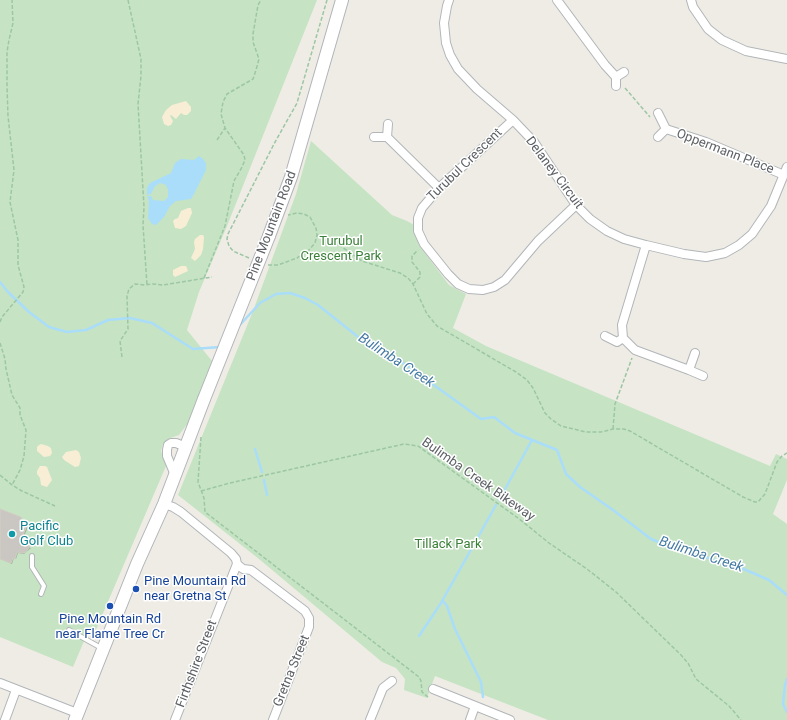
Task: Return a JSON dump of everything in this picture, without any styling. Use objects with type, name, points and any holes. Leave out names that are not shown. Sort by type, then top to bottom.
[{"type":"main road","name":"Pine Mountain Road","points":[[76,717],[137,564],[164,504],[269,236],[293,170],[342,0]]},
{"type":"street","name":"Delaney Circuit","points":[[449,0],[444,23],[446,43],[450,55],[458,69],[477,89],[513,120],[534,142],[576,205],[590,219],[606,231],[646,246],[684,254],[706,257],[725,252],[739,245],[752,234],[771,206],[785,171]]},
{"type":"street","points":[[557,0],[616,81],[624,72]]},
{"type":"street","points":[[691,0],[693,7],[708,29],[722,40],[746,51],[787,59]]},
{"type":"street","name":"Oppermann Place","points":[[655,116],[666,129],[785,171]]},
{"type":"street","name":"Turubul Crescent","points":[[513,120],[439,188],[422,208],[418,218],[418,231],[424,244],[458,284],[469,289],[482,290],[494,287],[505,280],[538,241],[576,205]]},
{"type":"street","points":[[387,137],[388,124]]},
{"type":"street","name":"Oppermann Place","points":[[658,137],[666,129]]},
{"type":"street","points":[[374,137],[387,137],[439,188]]},
{"type":"street","points":[[646,246],[622,325],[623,338],[635,350],[703,376]]},
{"type":"street","points":[[604,336],[618,342],[623,338]]},
{"type":"street","points":[[689,370],[695,353]]},
{"type":"street","points":[[175,474],[166,450],[168,445],[171,443],[186,446]]},
{"type":"street","name":"Gretna Street","points":[[164,504],[181,512],[226,549],[236,558],[237,564],[243,569],[251,570],[305,611],[308,618],[309,628],[273,720]]},
{"type":"street","name":"Firthshire Street","points":[[175,720],[237,564]]},
{"type":"street","points":[[370,720],[383,688],[392,681]]},
{"type":"street","points":[[0,683],[49,701],[76,717]]},
{"type":"street","points":[[433,689],[510,720]]},
{"type":"street","points":[[5,720],[16,690]]},
{"type":"street","points":[[470,720],[475,706]]},
{"type":"lane","points":[[32,556],[32,567],[44,586],[41,594]]},
{"type":"lane","points":[[69,630],[103,649]]},
{"type":"path","points":[[0,322],[2,317],[23,292],[24,287],[18,265],[18,240],[10,202],[14,170],[8,116],[7,52],[13,23],[12,0]]},
{"type":"path","points":[[128,0],[140,59],[141,76],[138,104],[147,285]]},
{"type":"path","points":[[204,278],[225,226],[234,182],[245,160],[244,154],[225,128],[221,114],[223,102],[227,94],[253,79],[259,59],[253,42],[253,34],[258,5],[261,0]]},
{"type":"path","points":[[616,81],[655,116]]},
{"type":"path","points":[[217,140],[225,128]]},
{"type":"path","points":[[317,235],[326,237],[335,242],[362,261],[400,273],[408,278],[426,314],[437,326],[516,372],[527,380],[533,388],[545,413],[561,426],[586,432],[601,432],[613,428],[630,431],[754,502],[758,502],[766,494],[777,462],[787,453]]},
{"type":"path","points":[[412,284],[420,277],[420,272],[412,262],[412,256],[424,244]]},
{"type":"path","points":[[122,357],[120,341],[128,329],[127,296],[129,289],[135,284],[153,284],[163,286],[212,276]]},
{"type":"path","points":[[0,344],[5,359],[12,395],[20,408],[20,415],[26,430],[24,456],[20,470],[12,485]]},
{"type":"path","points":[[613,428],[615,404],[635,350]]},
{"type":"path","points":[[201,432],[198,482],[204,498],[205,512],[413,673],[421,680],[422,692],[428,697]]},
{"type":"path","name":"Bulimba Creek Bikeway","points":[[201,491],[230,483],[404,444],[418,446],[518,518],[549,543],[587,569],[616,592],[681,655],[688,663],[696,679],[729,706],[741,720]]},
{"type":"path","points":[[0,475],[12,485],[31,496],[55,506]]},
{"type":"green space","name":"Pacific Golf Club","points":[[0,0],[317,0],[227,226],[199,292],[187,330],[212,361],[188,423],[179,435],[168,439],[163,444],[161,451],[166,466],[95,632],[87,634],[73,667],[0,637]]},
{"type":"green space","name":"Tillack Park","points":[[311,141],[392,215],[414,225],[415,234],[419,245],[449,285],[466,294],[453,328],[486,346],[770,466],[776,454],[787,459],[787,480],[773,514],[787,524],[787,720],[548,720],[435,676],[427,698],[404,690],[405,679],[396,668],[382,662],[259,559],[178,495],[253,311],[296,194]]},
{"type":"sand","points":[[186,101],[191,107],[191,111],[187,115],[181,113],[176,119],[171,115],[170,116],[173,121],[171,125],[168,126],[164,124],[162,117],[166,110],[172,105]]},
{"type":"sand","points":[[191,208],[192,213],[186,226],[181,229],[175,228],[173,221],[178,218],[181,211]]},
{"type":"sand","points":[[200,235],[203,235],[204,237],[203,249],[201,255],[195,261],[191,258],[195,249],[194,242]]},
{"type":"sand","points":[[181,266],[186,266],[188,271],[175,277],[173,275],[173,270]]},
{"type":"sand","points":[[41,444],[51,448],[52,453],[50,456],[44,457],[37,451],[37,447]]},
{"type":"sand","points":[[76,450],[79,452],[81,458],[79,466],[75,467],[62,457],[66,452]]},
{"type":"sand","points":[[40,466],[47,467],[52,480],[47,487],[41,485],[40,478],[37,474]]},
{"type":"water","points":[[199,156],[206,163],[206,170],[191,199],[176,201],[170,206],[164,217],[156,225],[152,224],[148,218],[149,201],[147,196],[151,196],[153,200],[164,201],[168,197],[168,190],[166,185],[160,183],[155,186],[151,194],[147,195],[147,188],[150,183],[171,173],[175,163],[181,159],[194,160]]},
{"type":"building","name":"Pacific Golf Club","points":[[0,509],[21,517],[24,524],[27,525],[20,543],[30,546],[26,552],[17,552],[15,559],[13,558],[11,563],[0,559]]},
{"type":"waterway","name":"Bulimba Creek","points":[[0,282],[29,312],[49,327],[67,332],[86,330],[108,320],[130,318],[152,323],[193,349],[220,347]]},
{"type":"waterway","name":"Bulimba Creek","points":[[238,327],[260,303],[276,294],[290,293],[305,298],[318,305],[367,344],[395,357],[481,419],[494,417],[515,433],[557,450],[566,474],[580,487],[651,539],[674,548],[739,567],[769,580],[787,595]]},
{"type":"waterway","points":[[499,500],[532,440]]},
{"type":"waterway","points":[[255,449],[262,472]]},
{"type":"waterway","points":[[264,480],[267,495]]},
{"type":"waterway","points":[[419,636],[441,603],[496,505]]},
{"type":"waterway","points":[[443,601],[447,606],[455,629],[481,682],[483,697]]},
{"type":"waterway","name":"Bulimba Creek","points":[[787,679],[783,704],[787,712]]},
{"type":"place","name":"Pacific Golf Club","points":[[12,534]]},
{"type":"place","name":"Pine Mountain Rd near Gretna St","points":[[136,589]]},
{"type":"place","name":"Pine Mountain Rd near Flame Tree Cr","points":[[110,606]]},
{"type":"park label","name":"Turubul Crescent Park","points":[[341,250]]}]
